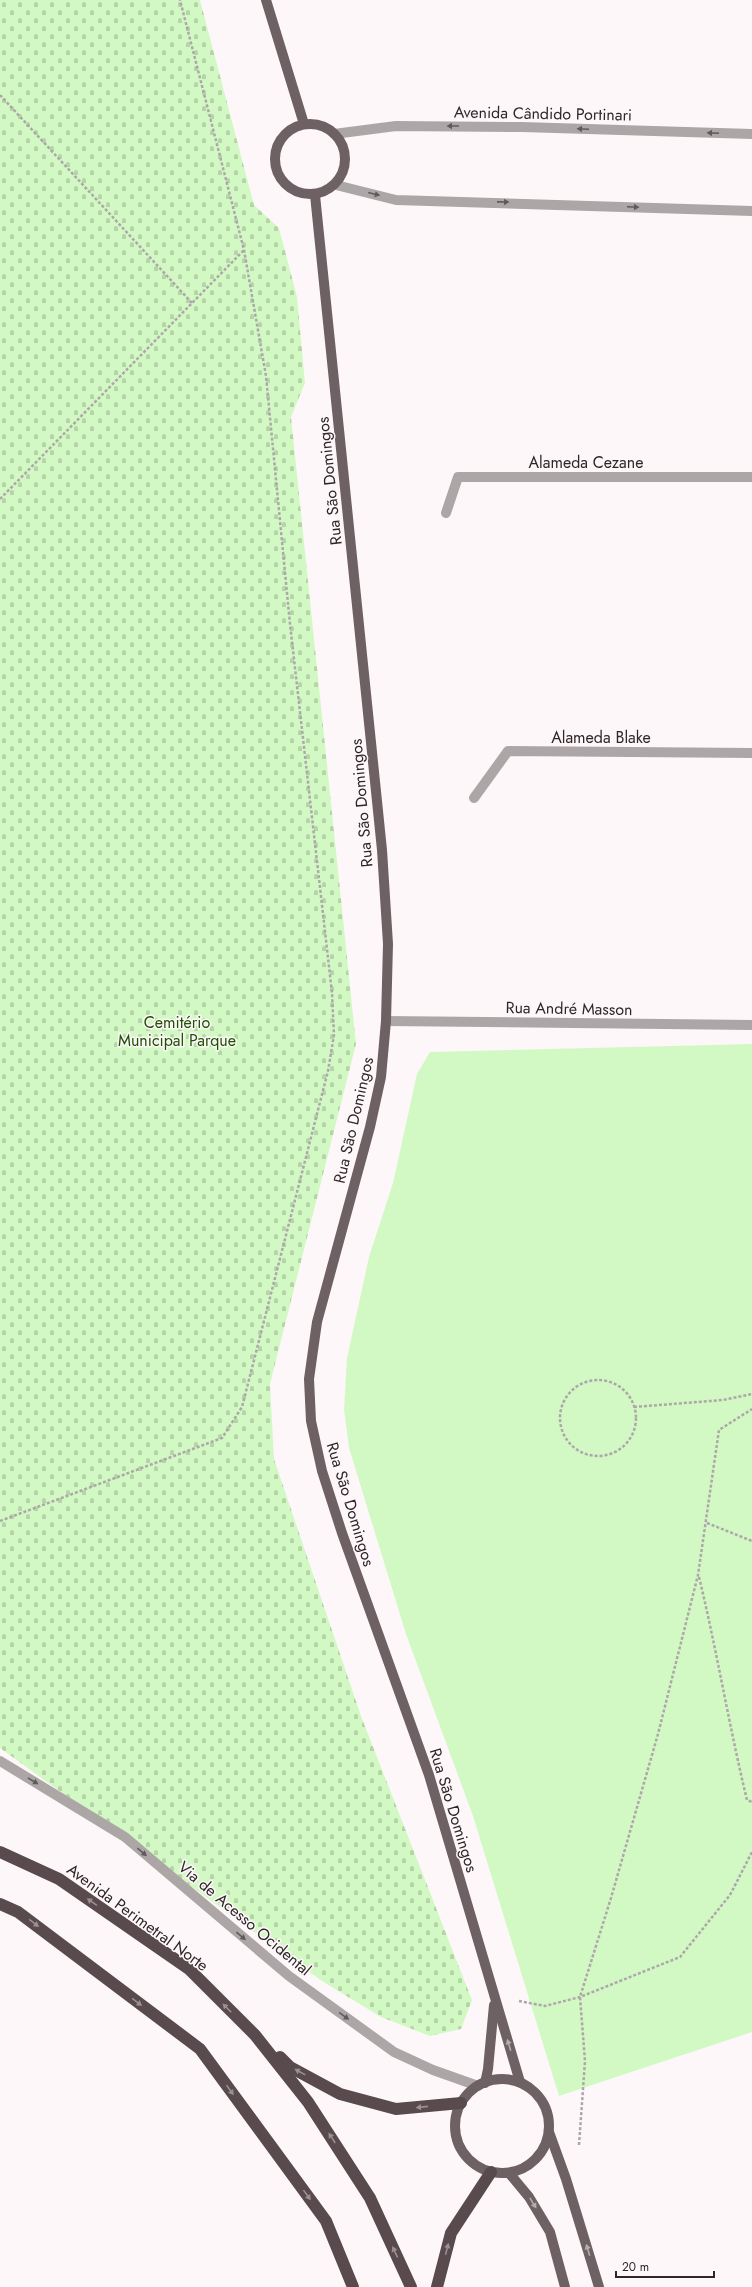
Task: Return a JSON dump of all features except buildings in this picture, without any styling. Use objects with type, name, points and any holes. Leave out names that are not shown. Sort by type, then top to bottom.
[{"type":"highway","name":"Avenida Perimetral Norte","points":[[0,1852],[59,1879],[188,1969],[255,2035],[308,2102],[370,2198],[411,2287]]},
{"type":"highway","points":[[0,1904],[18,1912],[200,2049],[326,2221],[352,2287]]},
{"type":"highway","points":[[255,2035],[290,2066],[340,2094],[396,2109],[461,2103]]},
{"type":"highway","points":[[437,2287],[451,2233],[491,2172]]},
{"type":"main road","points":[[266,0],[304,124]]},
{"type":"main road","points":[[304,124],[326,127],[334,134],[345,153],[342,175],[336,185],[315,194],[305,195],[286,185],[276,166],[275,155],[278,144],[293,128],[304,124]]},
{"type":"main road","name":"Rua São Domingos","points":[[315,194],[382,850],[388,944],[386,1020],[381,1077],[370,1127],[318,1322],[309,1379],[311,1421],[322,1472],[429,1775],[520,2082]]},
{"type":"main road","name":"Rua São Domingos","points":[[481,2084],[488,2069],[495,1997]]},
{"type":"main road","points":[[549,2132],[544,2147],[536,2159],[523,2168],[508,2173],[491,2172],[475,2165],[463,2153],[458,2142],[455,2119],[461,2103],[468,2093],[481,2084],[498,2079],[520,2082],[530,2088],[546,2108],[549,2132],[566,2179],[599,2287]]},
{"type":"main road","points":[[508,2173],[528,2196],[550,2232],[565,2287]]},
{"type":"street","name":"Avenida Cândido Portinari","points":[[334,134],[396,126],[522,127],[752,134]]},
{"type":"street","points":[[336,185],[396,200],[752,211]]},
{"type":"street","name":"Alameda Cezane","points":[[446,513],[458,477],[752,477]]},
{"type":"street","name":"Alameda Blake","points":[[474,798],[508,751],[752,753]]},
{"type":"street","name":"Rua André Masson","points":[[386,1020],[752,1025]]},
{"type":"street","name":"Via de Acesso Ocidental","points":[[0,1761],[125,1837],[289,1976],[394,2052],[433,2070],[481,2084]]},
{"type":"path","points":[[0,1521],[222,1438],[242,1407],[328,1071],[334,1035],[332,993],[290,624],[266,376],[244,250],[180,0]]},
{"type":"path","points":[[0,95],[192,303]]},
{"type":"path","points":[[0,498],[244,250]]},
{"type":"path","points":[[585,1382],[610,1382],[629,1396],[634,1407],[636,1420],[633,1432],[626,1444],[617,1452],[604,1456],[591,1456],[579,1452],[569,1444],[562,1433],[560,1421],[561,1409],[566,1397],[574,1388],[585,1382]]},
{"type":"path","points":[[634,1407],[723,1400],[752,1394]]},
{"type":"path","points":[[578,2152],[585,2061],[580,1997],[611,1898],[655,1742],[698,1575],[707,1523],[719,1430],[752,1408]]},
{"type":"path","points":[[707,1523],[752,1542]]},
{"type":"path","points":[[698,1575],[714,1638],[737,1759],[747,1800],[752,1802]]},
{"type":"path","points":[[495,1997],[545,2006],[580,1997],[680,1957],[730,1895],[752,1852]]},
{"type":"green space","name":"Cemitério Municipal Parque","points":[[0,0],[200,0],[254,205],[279,228],[297,297],[305,383],[291,417],[356,1044],[270,1384],[274,1459],[361,1716],[472,2000],[461,2029],[430,2036],[381,2017],[322,1981],[0,1748]]},
{"type":"green space","points":[[752,1044],[752,2032],[559,2096],[473,1816],[406,1634],[349,1448],[344,1409],[347,1358],[369,1257],[393,1183],[417,1074],[430,1052]]}]
